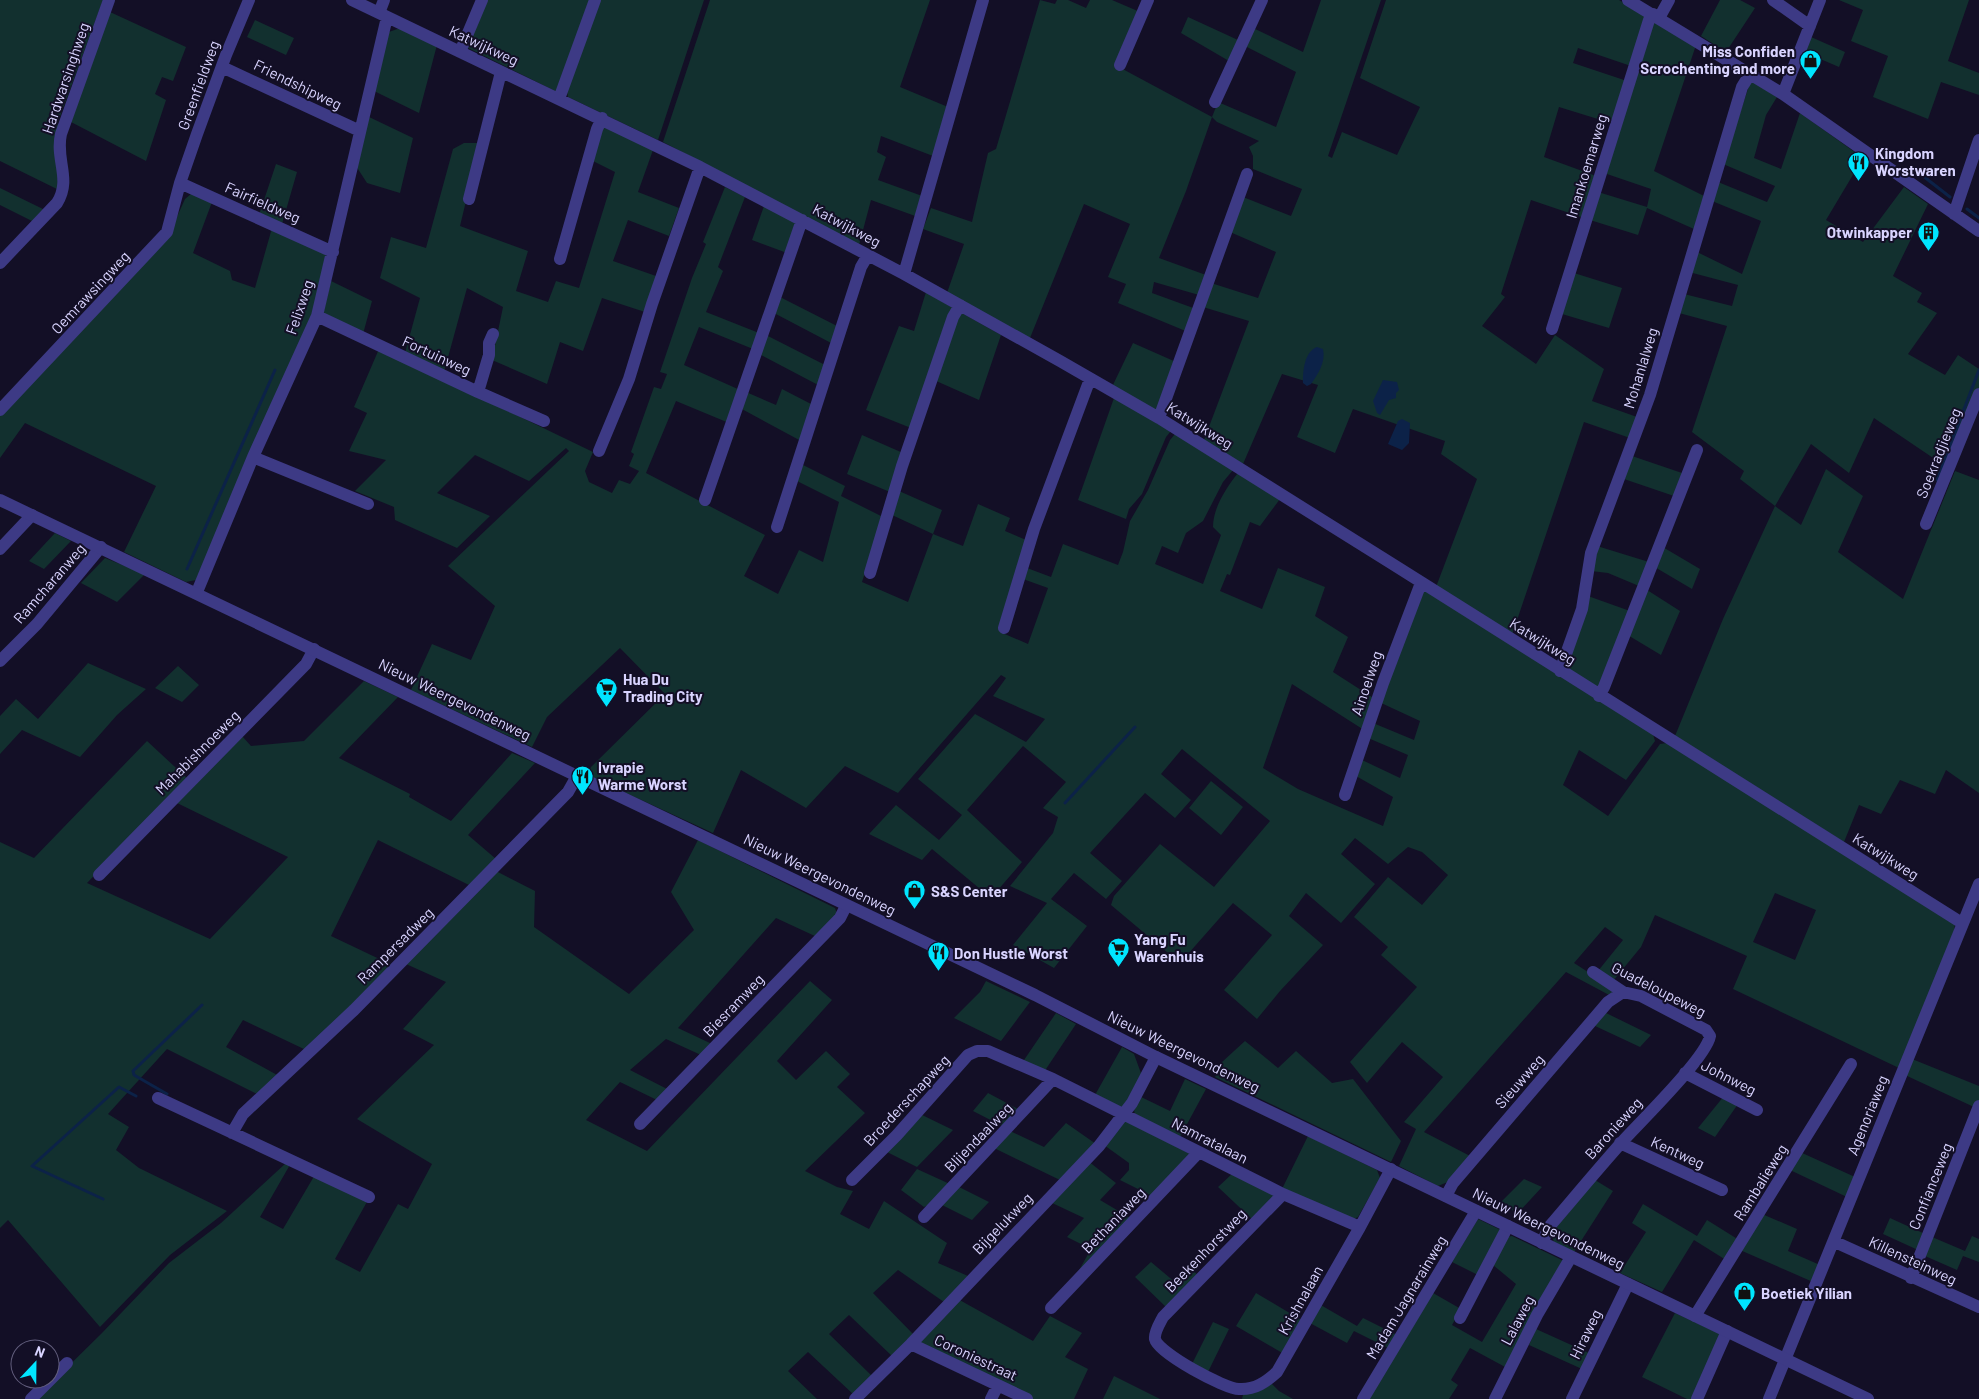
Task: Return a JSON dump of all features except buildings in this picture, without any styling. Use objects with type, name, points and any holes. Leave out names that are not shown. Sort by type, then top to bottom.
[{"type":"street","name":"Hardwarsinghweg","points":[[0,263],[57,204],[63,194],[65,185],[59,143],[61,134],[109,0]]},
{"type":"street","name":"Greenfieldweg","points":[[180,183],[248,0]]},
{"type":"street","name":"Katwijkweg","points":[[352,0],[501,72],[602,118],[700,167],[904,274],[1159,418],[1598,696],[1722,771],[1962,923]]},
{"type":"street","name":"Felixweg","points":[[197,592],[253,457],[317,316],[360,132],[383,15],[384,0]]},
{"type":"street","points":[[460,52],[482,0]]},
{"type":"street","points":[[559,99],[595,0]]},
{"type":"street","points":[[904,274],[983,0]]},
{"type":"street","points":[[1120,65],[1148,0]]},
{"type":"street","points":[[1215,102],[1262,0]]},
{"type":"street","points":[[1628,0],[1783,94],[1979,231]]},
{"type":"street","name":"Imankoemarweg","points":[[1552,329],[1648,20],[1656,16],[1669,0]]},
{"type":"street","points":[[1773,0],[1810,26]]},
{"type":"street","points":[[1783,94],[1820,0]]},
{"type":"street","name":"Friendshipweg","points":[[222,67],[360,132]]},
{"type":"street","points":[[469,199],[501,72]]},
{"type":"street","name":"Mohanlalweg","points":[[1560,671],[1582,609],[1590,554],[1650,395],[1742,87],[1750,74]]},
{"type":"street","points":[[560,259],[597,129],[602,118]]},
{"type":"street","points":[[1954,214],[1979,140]]},
{"type":"street","points":[[599,451],[629,380],[652,304],[700,167]]},
{"type":"street","points":[[1159,418],[1247,174]]},
{"type":"street","name":"Fairfieldweg","points":[[180,183],[333,252]]},
{"type":"street","name":"Oemrawsingweg","points":[[0,410],[167,232],[180,183]]},
{"type":"street","points":[[705,500],[802,220]]},
{"type":"street","points":[[777,527],[861,267],[868,255]]},
{"type":"street","points":[[870,573],[919,415],[953,318],[960,305]]},
{"type":"street","name":"Fortuinweg","points":[[317,316],[544,421]]},
{"type":"street","points":[[478,392],[493,334]]},
{"type":"street","points":[[1004,628],[1034,529],[1090,379]]},
{"type":"street","name":"Soekradjieweg","points":[[1926,524],[1979,394]]},
{"type":"street","points":[[1598,696],[1604,686],[1697,450]]},
{"type":"street","points":[[253,457],[368,504]]},
{"type":"street","name":"Nieuw Weergevondenweg","points":[[0,500],[197,592],[846,906],[1035,995],[1156,1057],[1868,1399]]},
{"type":"street","points":[[0,549],[32,515]]},
{"type":"street","name":"Ramcharanweg","points":[[0,660],[37,624],[101,548]]},
{"type":"street","name":"Ainoelweg","points":[[1345,795],[1383,683],[1420,583]]},
{"type":"street","name":"Mahabishnoeweg","points":[[99,875],[306,664],[314,650]]},
{"type":"street","name":"Rampersadweg","points":[[232,1133],[243,1114],[354,1010],[490,874],[568,792],[577,776]]},
{"type":"street","name":"Agenoriaweg","points":[[1769,1399],[1787,1359],[1979,884]]},
{"type":"street","name":"Biesramweg","points":[[640,1124],[840,918],[846,906]]},
{"type":"street","name":"Guadeloupeweg","points":[[1593,972],[1622,992],[1641,996],[1706,1030],[1710,1036]]},
{"type":"street","name":"Sieuwweg","points":[[1446,1196],[1453,1183],[1608,1002],[1622,992]]},
{"type":"street","name":"Baronieweg","points":[[1542,1243],[1549,1227],[1620,1143],[1685,1073],[1708,1043],[1710,1036]]},
{"type":"street","name":"Broederschapweg","points":[[852,1180],[897,1135],[968,1055],[977,1051],[988,1051]]},
{"type":"street","name":"Namratalaan","points":[[988,1051],[1053,1079],[1198,1153],[1284,1194],[1360,1227]]},
{"type":"street","name":"Bijgelukweg","points":[[855,1399],[1099,1146],[1124,1114],[1156,1057]]},
{"type":"street","name":"Rambalieweg","points":[[1695,1316],[1851,1064]]},
{"type":"street","name":"Johnweg","points":[[1685,1073],[1757,1110]]},
{"type":"street","name":"Blijendaalweg","points":[[924,1217],[1053,1079]]},
{"type":"street","points":[[158,1098],[369,1197]]},
{"type":"street","name":"Confianceweg","points":[[1911,1278],[1979,1106]]},
{"type":"street","name":"Kentweg","points":[[1620,1143],[1722,1190]]},
{"type":"street","name":"Bethaniaweg","points":[[1051,1308],[1198,1153]]},
{"type":"street","points":[[1360,1227],[1391,1169]]},
{"type":"street","name":"Beekenhorstweg","points":[[1262,1384],[1250,1388],[1229,1388],[1165,1352],[1155,1339],[1155,1333],[1163,1317],[1284,1194]]},
{"type":"street","name":"Madam Jagnarainweg","points":[[1363,1399],[1476,1211]]},
{"type":"street","points":[[1460,1318],[1508,1226]]},
{"type":"street","name":"Krishnalaan","points":[[1262,1384],[1282,1365],[1360,1227]]},
{"type":"street","name":"Killensteinweg","points":[[1834,1242],[1979,1307]]},
{"type":"street","name":"Lalaweg","points":[[1495,1399],[1537,1316],[1572,1257]]},
{"type":"street","name":"Hiraweg","points":[[1572,1399],[1628,1284]]},
{"type":"street","points":[[1697,1399],[1726,1331]]},
{"type":"street","name":"Coroniestraat","points":[[910,1344],[1027,1399]]},
{"type":"street","points":[[31,1399],[66,1363]]},
{"type":"street","points":[[991,1399],[998,1385]]},
{"type":"green space","points":[[0,0],[103,0],[58,122],[61,191],[0,161]]},
{"type":"green space","points":[[486,0],[592,0],[557,92],[468,48]]},
{"type":"green space","points":[[598,0],[704,0],[658,140],[568,97],[567,91]]},
{"type":"green space","points":[[710,0],[930,0],[900,87],[948,107],[933,156],[881,136],[877,152],[886,157],[878,180],[925,197],[918,217],[871,200],[859,245],[663,142]]},
{"type":"green space","points":[[1040,0],[1055,4],[1057,0],[1068,0],[1086,8],[1090,0],[1112,0],[1140,12],[1117,66],[1212,117],[1186,191],[1159,258],[1206,275],[1199,295],[1154,282],[1152,293],[1196,309],[1188,332],[1118,303],[1126,284],[1108,277],[1130,224],[1084,204],[1030,338],[947,293],[964,244],[923,229],[931,208],[972,222],[988,153],[996,149]]},
{"type":"green space","points":[[1321,0],[1381,0],[1328,156],[1332,158],[1342,132],[1397,155],[1420,107],[1360,78],[1386,0],[1619,0],[1642,13],[1645,17],[1631,66],[1578,48],[1573,63],[1627,81],[1614,124],[1559,107],[1544,157],[1596,176],[1584,218],[1531,200],[1501,294],[1505,297],[1482,326],[1536,364],[1555,335],[1604,369],[1592,401],[1637,417],[1630,438],[1584,422],[1512,635],[1436,587],[1477,479],[1441,454],[1445,441],[1353,409],[1335,453],[1297,437],[1318,385],[1282,374],[1243,464],[1204,440],[1249,321],[1203,307],[1211,283],[1258,298],[1276,252],[1230,232],[1243,197],[1291,216],[1302,189],[1253,169],[1253,156],[1249,147],[1259,141],[1217,122],[1212,117],[1218,102],[1276,127],[1296,72],[1245,46],[1253,28],[1303,52]]},
{"type":"green space","points":[[1720,0],[1740,0],[1755,8],[1726,52],[1701,36]]},
{"type":"green space","points":[[1839,0],[1969,0],[1948,61],[1979,73],[1979,95],[1941,82],[1928,119],[1873,97],[1888,56],[1851,41],[1863,10]]},
{"type":"green space","points":[[110,12],[186,47],[173,81],[162,77],[155,94],[166,100],[146,161],[71,122]]},
{"type":"green space","points":[[1188,17],[1238,40],[1229,61],[1181,33]]},
{"type":"green space","points":[[255,20],[294,38],[286,55],[247,37]]},
{"type":"green space","points":[[1654,21],[1696,45],[1654,171],[1704,196],[1694,229],[1647,208],[1638,235],[1590,220],[1598,192],[1647,207],[1651,189],[1604,173]]},
{"type":"green space","points":[[400,28],[437,45],[419,113],[374,91],[389,32]]},
{"type":"green space","points":[[1811,37],[1845,52],[1839,67],[1804,52]]},
{"type":"green space","points":[[1754,82],[1777,97],[1766,115],[1754,158],[1781,169],[1800,113],[1863,158],[1826,220],[1863,242],[1904,187],[1928,204],[1893,276],[1922,293],[1917,302],[1937,313],[1908,354],[1945,375],[1958,355],[1979,369],[1979,389],[1948,468],[1874,418],[1849,473],[1811,444],[1775,506],[1740,479],[1744,471],[1692,432],[1727,326],[1679,313],[1684,294],[1732,306],[1738,285],[1689,272],[1695,251],[1742,274],[1761,221],[1712,201],[1718,182],[1767,202],[1775,186],[1723,164],[1750,83]]},
{"type":"green space","points":[[367,116],[413,138],[400,193],[367,183],[356,166]]},
{"type":"green space","points":[[602,125],[653,150],[638,192],[679,208],[669,236],[628,220],[613,261],[656,276],[645,312],[602,298],[583,351],[560,342],[547,384],[492,360],[503,307],[467,288],[444,372],[405,353],[420,298],[380,278],[391,237],[426,248],[453,149],[464,143],[480,143],[460,226],[528,251],[516,291],[548,302],[556,281],[579,288],[615,172],[593,161]]},
{"type":"green space","points":[[276,164],[297,172],[282,224],[259,215]]},
{"type":"green space","points":[[725,187],[745,197],[718,267],[723,271],[706,312],[759,333],[753,349],[699,327],[684,365],[740,390],[729,423],[676,401],[646,473],[765,535],[744,576],[778,594],[799,550],[823,562],[839,502],[795,480],[801,464],[845,486],[841,496],[883,517],[862,582],[908,602],[933,534],[963,546],[978,504],[1010,518],[1005,531],[1031,542],[1000,632],[1028,644],[1048,588],[1023,579],[1027,568],[1051,577],[1063,544],[1118,565],[1130,521],[1148,490],[1170,440],[1175,434],[1233,470],[1223,482],[1203,521],[1186,533],[1178,553],[1162,546],[1155,564],[1203,584],[1221,535],[1213,527],[1215,513],[1225,492],[1238,473],[1280,499],[1260,526],[1250,522],[1230,575],[1227,574],[1220,591],[1262,609],[1278,568],[1325,587],[1315,616],[1348,637],[1333,672],[1375,699],[1364,730],[1292,684],[1263,768],[1298,789],[1383,826],[1393,797],[1356,776],[1362,760],[1400,778],[1408,755],[1368,738],[1373,723],[1414,740],[1420,721],[1379,702],[1422,592],[1427,592],[1653,734],[1655,741],[1626,780],[1579,750],[1563,785],[1608,816],[1660,744],[1667,743],[1955,923],[1954,931],[1899,1068],[1733,989],[1747,956],[1655,915],[1641,947],[1613,981],[1598,971],[1623,940],[1605,927],[1574,963],[1616,990],[1611,996],[1566,972],[1424,1132],[1472,1157],[1450,1181],[1438,1186],[1399,1166],[1416,1129],[1404,1122],[1443,1077],[1402,1042],[1367,1083],[1350,1062],[1417,987],[1381,955],[1388,947],[1354,917],[1388,877],[1422,905],[1448,875],[1422,852],[1408,847],[1388,864],[1355,838],[1341,854],[1375,884],[1341,923],[1306,893],[1289,916],[1323,945],[1257,1019],[1224,990],[1272,935],[1233,903],[1180,963],[1111,905],[1114,896],[1160,844],[1214,887],[1270,821],[1182,749],[1161,774],[1191,800],[1175,818],[1145,793],[1090,853],[1122,881],[1106,899],[1074,873],[1051,899],[1087,926],[1054,968],[1013,945],[1047,903],[1010,886],[1053,833],[1058,817],[1043,808],[1066,782],[1023,746],[967,810],[1022,862],[991,898],[932,849],[922,860],[869,834],[896,805],[939,840],[962,815],[918,779],[975,714],[1026,742],[1045,719],[993,696],[1006,678],[1001,675],[898,793],[845,766],[806,808],[741,770],[713,833],[587,775],[591,767],[665,694],[620,648],[547,717],[532,747],[411,690],[432,644],[471,660],[495,606],[448,566],[569,451],[566,448],[529,481],[475,455],[437,493],[490,516],[457,548],[395,520],[394,507],[355,491],[386,460],[349,451],[367,413],[354,407],[379,349],[593,452],[585,471],[589,482],[612,493],[619,480],[630,484],[639,471],[629,466],[634,454],[631,452],[654,387],[661,389],[667,374],[660,372],[692,278],[706,244],[703,242]],"holes":[[[1775,893],[1816,910],[1795,960],[1753,942]]]},
{"type":"green space","points":[[0,188],[45,210],[34,222],[0,205]]},
{"type":"green space","points":[[191,194],[212,202],[193,253],[230,271],[232,280],[255,288],[272,228],[326,255],[315,310],[196,580],[186,582],[124,552],[156,486],[25,423],[0,458],[0,414],[167,239],[185,199]]},
{"type":"green space","points":[[764,206],[796,223],[787,253],[752,240]]},
{"type":"green space","points":[[1574,273],[1622,288],[1609,328],[1562,314]]},
{"type":"green space","points":[[331,281],[372,301],[363,334],[323,314]]},
{"type":"green space","points":[[926,292],[953,308],[911,428],[866,410],[899,326],[914,331]]},
{"type":"green space","points":[[780,297],[839,327],[833,344],[774,313]]},
{"type":"green space","points":[[960,312],[1001,335],[979,400],[934,380]]},
{"type":"green space","points":[[766,335],[827,366],[820,386],[759,354]]},
{"type":"green space","points":[[1133,343],[1176,362],[1157,411],[1112,387]]},
{"type":"green space","points":[[782,389],[813,405],[801,441],[740,408],[746,392],[776,405]]},
{"type":"green space","points":[[1114,398],[1171,431],[1166,437],[1142,494],[1129,509],[1126,519],[1078,500]]},
{"type":"green space","points":[[862,435],[903,453],[890,492],[847,474]]},
{"type":"green space","points":[[1632,456],[1682,473],[1674,496],[1624,479]]},
{"type":"green space","points":[[1826,469],[1863,496],[1838,552],[1903,599],[1955,471],[1979,480],[1979,793],[1946,770],[1935,794],[1900,780],[1881,814],[1859,805],[1844,842],[1675,736],[1723,619],[1775,506],[1801,525]]},
{"type":"green space","points":[[899,491],[942,510],[933,534],[892,515]]},
{"type":"green space","points":[[55,533],[71,541],[44,569],[29,561]]},
{"type":"green space","points":[[1597,546],[1649,562],[1639,586],[1608,573],[1591,571]]},
{"type":"green space","points":[[1661,546],[1700,569],[1692,589],[1653,566]]},
{"type":"green space","points":[[105,558],[145,574],[117,602],[81,583]]},
{"type":"green space","points":[[1644,588],[1680,611],[1661,655],[1626,634]]},
{"type":"green space","points":[[1588,596],[1630,611],[1599,689],[1568,671],[1566,665]]},
{"type":"green space","points":[[88,663],[146,689],[117,715],[80,757],[22,730],[0,754],[0,716],[16,699],[38,719]]},
{"type":"green space","points":[[178,666],[199,685],[182,702],[155,688]]},
{"type":"green space","points":[[364,681],[398,697],[339,758],[410,794],[409,797],[451,821],[512,753],[535,763],[468,835],[496,859],[471,886],[378,840],[331,936],[392,965],[306,1050],[243,1020],[226,1047],[279,1076],[259,1095],[167,1049],[108,1114],[129,1127],[116,1150],[139,1168],[227,1211],[170,1255],[100,1327],[8,1220],[0,1228],[0,842],[34,858],[147,741],[188,779],[87,883],[210,939],[288,857],[177,803],[242,736],[251,746],[304,741]]},
{"type":"green space","points":[[1211,781],[1243,807],[1221,835],[1189,808]]},
{"type":"green space","points":[[698,840],[835,908],[837,914],[817,937],[776,918],[678,1028],[712,1044],[701,1055],[666,1039],[630,1070],[669,1090],[659,1101],[620,1082],[586,1120],[647,1151],[810,981],[832,1000],[777,1061],[796,1080],[826,1051],[850,1074],[837,1087],[865,1113],[805,1171],[837,1187],[853,1191],[840,1214],[869,1229],[884,1201],[947,1243],[938,1263],[968,1276],[944,1302],[898,1270],[873,1293],[914,1335],[892,1356],[849,1315],[829,1334],[872,1376],[853,1394],[808,1352],[788,1371],[817,1399],[35,1399],[45,1389],[60,1389],[60,1374],[169,1263],[221,1223],[286,1163],[291,1163],[260,1217],[283,1229],[316,1173],[368,1200],[335,1259],[360,1272],[398,1204],[408,1209],[432,1164],[357,1119],[434,1045],[403,1029],[446,982],[406,964],[496,871],[535,891],[534,927],[629,994],[694,930],[671,892]]},
{"type":"green space","points":[[986,981],[1030,1002],[1001,1041],[954,1018],[980,992]]},
{"type":"green space","points":[[1604,1012],[1651,1035],[1640,1047],[1593,1025]]},
{"type":"green space","points":[[1056,1013],[1076,1024],[1044,1072],[1022,1063]]},
{"type":"green space","points":[[1245,1041],[1278,1068],[1296,1051],[1332,1083],[1353,1079],[1401,1141],[1391,1162],[1215,1077],[1222,1062]]},
{"type":"green space","points":[[1122,1047],[1134,1054],[1142,1076],[1124,1107],[1119,1107],[1095,1095]]},
{"type":"green space","points":[[1912,1059],[1979,1086],[1979,1101],[1974,1107],[1905,1075]]},
{"type":"green space","points":[[1185,1079],[1206,1089],[1179,1139],[1135,1114],[1134,1110],[1139,1096],[1170,1111]]},
{"type":"green space","points":[[988,1093],[1022,1111],[1006,1128],[973,1111]]},
{"type":"green space","points":[[1724,1096],[1738,1104],[1715,1137],[1698,1128]]},
{"type":"green space","points":[[920,1114],[953,1130],[917,1167],[885,1151]]},
{"type":"green space","points":[[1126,1120],[1190,1154],[1154,1197],[1120,1180],[1129,1170],[1129,1163],[1104,1145]]},
{"type":"green space","points":[[1066,1123],[1096,1144],[1062,1181],[994,1148],[1010,1131],[1044,1147]]},
{"type":"green space","points":[[1308,1136],[1377,1170],[1380,1178],[1358,1217],[1354,1219],[1282,1189]]},
{"type":"green space","points":[[1800,1152],[1855,1177],[1847,1197],[1790,1170]]},
{"type":"green space","points":[[1088,1161],[1116,1183],[1100,1200],[1132,1219],[1078,1272],[1091,1249],[1067,1237],[1084,1218],[1050,1202]]},
{"type":"green space","points":[[917,1169],[952,1185],[936,1201],[924,1207],[901,1190]]},
{"type":"green space","points":[[1233,1173],[1275,1196],[1253,1220],[1218,1187]]},
{"type":"green space","points":[[1524,1179],[1542,1187],[1518,1213],[1499,1204]]},
{"type":"green space","points":[[1595,1180],[1613,1191],[1574,1252],[1554,1242],[1551,1234]]},
{"type":"green space","points":[[957,1186],[989,1202],[972,1220],[940,1204]]},
{"type":"green space","points":[[1643,1204],[1697,1236],[1707,1220],[1739,1240],[1726,1260],[1694,1240],[1662,1292],[1620,1273],[1646,1232],[1632,1223]]},
{"type":"green space","points":[[1762,1214],[1797,1229],[1788,1251],[1820,1265],[1813,1282],[1740,1250]]},
{"type":"green space","points":[[1890,1218],[1925,1234],[1918,1250],[1883,1234]]},
{"type":"green space","points":[[1478,1219],[1503,1231],[1478,1275],[1452,1262]]},
{"type":"green space","points":[[1512,1236],[1566,1262],[1507,1368],[1470,1348],[1451,1380],[1458,1385],[1449,1399],[1369,1399],[1433,1293],[1461,1309],[1452,1325],[1482,1342],[1516,1284],[1493,1265],[1506,1237]]},
{"type":"green space","points":[[1972,1236],[1979,1239],[1979,1262],[1963,1256],[1957,1270],[1925,1256],[1932,1237],[1965,1251]]},
{"type":"green space","points":[[1151,1262],[1176,1283],[1191,1269],[1198,1275],[1167,1308],[1135,1277]]},
{"type":"green space","points":[[1256,1293],[1303,1321],[1284,1354],[1236,1326]]},
{"type":"green space","points":[[956,1298],[1033,1341],[1050,1316],[1082,1333],[1065,1357],[1088,1369],[1074,1399],[1033,1399],[921,1346],[920,1336]]},
{"type":"green space","points":[[1319,1304],[1357,1326],[1363,1318],[1399,1336],[1390,1349],[1354,1331],[1347,1343],[1308,1322]]},
{"type":"green space","points":[[1675,1313],[1720,1334],[1694,1399],[1687,1399],[1642,1377]]},
{"type":"green space","points":[[1213,1322],[1229,1329],[1208,1372],[1192,1364]]},
{"type":"green space","points":[[1536,1329],[1589,1353],[1582,1369],[1529,1345]]},
{"type":"green space","points":[[1114,1376],[1160,1399],[1103,1399]]},
{"type":"green space","points":[[1270,1382],[1279,1391],[1293,1399],[1242,1399],[1244,1391]]},
{"type":"water","points":[[1317,347],[1323,349],[1322,363],[1314,380],[1307,386],[1303,383],[1305,362],[1309,353]]},
{"type":"water","points":[[1383,380],[1397,382],[1399,390],[1396,393],[1396,398],[1389,400],[1380,415],[1377,413],[1373,401]]},
{"type":"water","points":[[1402,419],[1410,423],[1409,443],[1402,450],[1388,444],[1398,421]]},
{"type":"waterway","points":[[1914,169],[1950,197]]},
{"type":"waterway","points":[[1967,209],[1979,218]]},
{"type":"waterway","points":[[187,569],[275,370]]},
{"type":"waterway","points":[[1937,480],[1979,370]]},
{"type":"waterway","points":[[1065,803],[1135,727]]},
{"type":"waterway","points":[[167,1094],[134,1075],[133,1071],[202,1005]]},
{"type":"waterway","points":[[103,1199],[32,1166],[119,1087],[136,1096]]},
{"type":"place","name":"Miss Confiden Scrochenting and more","points":[[1811,79]]},
{"type":"place","name":"Kingdom Worstwaren","points":[[1859,181]]},
{"type":"place","name":"Otwinkapper","points":[[1928,251]]},
{"type":"place","name":"Hua Du Trading City","points":[[607,707]]},
{"type":"place","name":"Ivrapie Warme Worst","points":[[582,795]]},
{"type":"place","name":"S&S Center","points":[[915,910]]},
{"type":"place","name":"Yang Fu Warenhuis","points":[[1118,967]]},
{"type":"place","name":"Don Hustle Worst","points":[[938,972]]},
{"type":"place","name":"Boetiek Yilian","points":[[1745,1312]]}]
